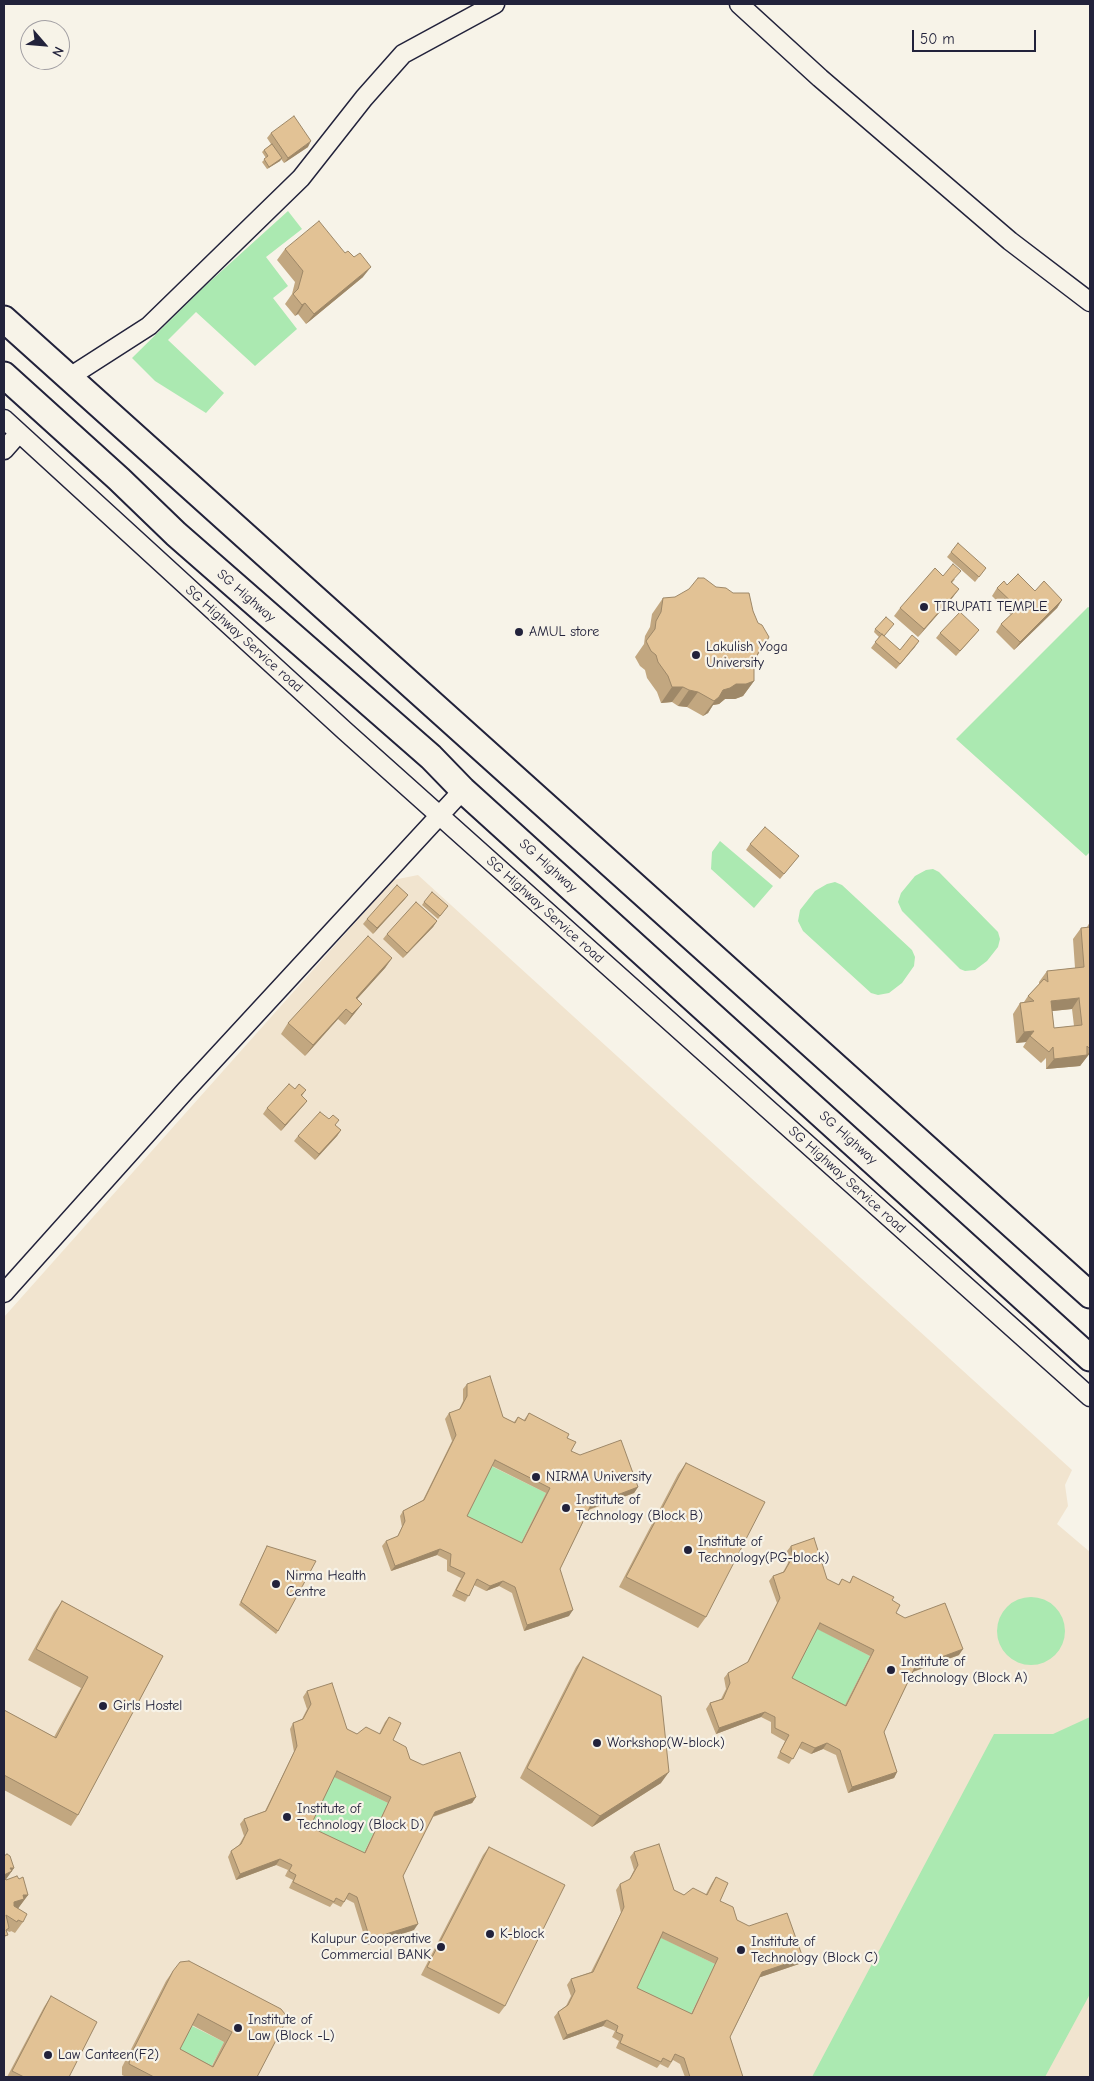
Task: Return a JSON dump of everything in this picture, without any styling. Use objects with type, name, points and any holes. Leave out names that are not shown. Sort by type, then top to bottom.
[{"type":"highway","points":[[4,319],[1090,1295]]},
{"type":"highway","name":"SG Highway","points":[[4,375],[119,479],[176,534],[431,757],[463,790],[1090,1358]]},
{"type":"street","points":[[68,378],[149,326],[178,299],[301,178],[364,98],[403,54],[495,4]]},
{"type":"street","points":[[739,4],[820,78],[1010,241],[1090,302]]},
{"type":"street","name":"SG Highway Service road","points":[[4,419],[114,521],[440,815],[1090,1397]]},
{"type":"street","points":[[4,450],[19,433]]},
{"type":"street","points":[[4,1293],[180,1097],[463,790]]},
{"type":"shaded area","name":"NIRMA University","points":[[418,875],[1072,1470],[1065,1485],[1068,1506],[1057,1524],[1090,1552],[1090,2077],[4,2077],[4,1317],[393,880]]},
{"type":"green space","points":[[288,211],[302,229],[266,257],[288,286],[273,298],[297,329],[255,366],[196,312],[168,340],[224,393],[206,413],[155,381],[132,358],[205,286]]},
{"type":"green space","points":[[1088,607],[1090,608],[1090,852],[1086,856],[956,739]]},
{"type":"green space","points":[[720,841],[773,886],[754,908],[711,869],[712,852]]},
{"type":"green space","points":[[933,869],[939,872],[998,932],[1000,939],[998,947],[987,961],[975,970],[965,971],[960,969],[902,911],[898,902],[901,893],[915,876],[926,870]]},
{"type":"green space","points":[[835,882],[842,885],[912,950],[915,957],[914,966],[902,983],[889,993],[878,995],[871,993],[803,931],[798,921],[800,910],[815,891]]},
{"type":"green space","points":[[491,1466],[546,1493],[518,1549],[463,1521]]},
{"type":"green space","points":[[1024,1597],[1038,1597],[1050,1602],[1060,1612],[1065,1624],[1065,1638],[1060,1650],[1050,1660],[1038,1665],[1024,1665],[1012,1660],[1002,1650],[997,1638],[997,1624],[1002,1612],[1012,1602]]},
{"type":"green space","points":[[816,1628],[870,1656],[842,1711],[788,1683]]},
{"type":"green space","points":[[1090,1717],[1090,1994],[1045,2077],[812,2077],[994,1734],[1053,1734]]},
{"type":"green space","points":[[333,1776],[388,1803],[361,1859],[306,1832]]},
{"type":"green space","points":[[660,1937],[715,1964],[688,2020],[633,1993]]},
{"type":"green space","points":[[190,2025],[224,2042],[206,2077],[172,2060]]},
{"type":"building","points":[[294,116],[311,141],[288,158],[271,133]]},
{"type":"building","points":[[272,144],[282,158],[269,167],[264,159],[268,156],[264,150]]},
{"type":"building","points":[[319,221],[345,253],[348,251],[354,257],[360,253],[371,267],[314,314],[305,303],[302,305],[293,294],[298,289],[303,271],[285,249]]},
{"type":"building","points":[[958,543],[986,568],[979,577],[951,552]]},
{"type":"building","name":"TIRUPATI TEMPLE","points":[[953,564],[961,571],[951,582],[959,589],[924,629],[900,608],[935,568],[943,576]]},
{"type":"building","points":[[1018,574],[1035,591],[1044,581],[1062,600],[1020,642],[1001,624],[1018,608],[997,588],[1004,581],[1007,585]]},
{"type":"building","name":"Lakulish Yoga University","points":[[698,578],[704,578],[716,587],[726,588],[733,593],[749,593],[758,623],[762,625],[769,637],[763,648],[759,651],[754,663],[754,681],[746,684],[736,684],[723,690],[714,701],[698,692],[683,687],[672,687],[668,676],[646,641],[655,629],[656,621],[661,612],[663,598],[675,597],[689,589]]},
{"type":"building","points":[[960,612],[979,630],[960,651],[940,633]]},
{"type":"building","points":[[886,617],[894,624],[884,636],[875,629]]},
{"type":"building","points":[[882,634],[900,650],[912,635],[919,641],[900,664],[875,642]]},
{"type":"building","points":[[765,827],[799,856],[784,874],[750,844]]},
{"type":"building","points":[[397,885],[408,895],[377,928],[367,919]]},
{"type":"building","points":[[432,892],[448,906],[440,916],[424,902]]},
{"type":"building","points":[[416,902],[437,921],[407,953],[387,934]]},
{"type":"building","points":[[1090,927],[1090,1049],[1087,1046],[1087,1055],[1054,1059],[1053,1047],[1049,1052],[1030,1036],[1034,1031],[1024,1032],[1020,1003],[1034,1001],[1028,996],[1044,979],[1048,982],[1047,971],[1084,967],[1081,928]],"holes":[[[1079,998],[1082,1025],[1054,1028],[1051,1001]]]},
{"type":"building","points":[[368,936],[392,958],[356,998],[362,1004],[352,1014],[346,1009],[313,1045],[288,1023]]},
{"type":"building","points":[[289,1084],[295,1089],[299,1084],[306,1090],[301,1095],[307,1101],[285,1125],[267,1108]]},
{"type":"building","points":[[320,1112],[329,1119],[333,1115],[339,1120],[335,1125],[341,1130],[319,1154],[298,1136]]},
{"type":"building","name":"Institute of Technology (Block B)","points":[[490,1376],[503,1417],[515,1423],[518,1417],[525,1421],[529,1413],[569,1434],[567,1438],[576,1442],[571,1451],[580,1455],[621,1440],[638,1487],[591,1505],[560,1569],[573,1610],[527,1625],[515,1587],[503,1581],[490,1586],[477,1579],[469,1596],[456,1590],[465,1573],[450,1566],[451,1554],[440,1549],[395,1566],[386,1541],[398,1536],[405,1521],[403,1511],[424,1500],[456,1435],[449,1413],[460,1409],[467,1396],[467,1384]],"holes":[[[495,1460],[550,1488],[522,1543],[467,1516]]]},
{"type":"building","name":"Institute of Technology(PG-block)","points":[[686,1463],[765,1502],[706,1617],[626,1577]]},
{"type":"building","name":"Institute of Technology (Block A)","points":[[814,1538],[827,1579],[839,1585],[842,1579],[850,1583],[853,1576],[894,1597],[892,1600],[900,1605],[896,1613],[905,1618],[945,1603],[963,1649],[915,1667],[884,1732],[897,1772],[852,1787],[840,1750],[827,1743],[815,1748],[802,1742],[793,1759],[780,1752],[789,1735],[775,1728],[775,1717],[765,1712],[719,1728],[710,1703],[723,1699],[730,1683],[728,1673],[748,1662],[780,1598],[773,1576],[784,1572],[792,1558],[791,1546]],"holes":[[[820,1623],[874,1650],[846,1706],[792,1678]]]},
{"type":"building","name":"Nirma Health Centre","points":[[267,1546],[316,1561],[278,1631],[241,1602]]},
{"type":"building","name":"Girls Hostel","points":[[62,1601],[163,1656],[78,1815],[4,1775],[4,1710],[56,1738],[88,1677],[36,1649]]},
{"type":"building","name":"Workshop(W-block)","points":[[583,1657],[661,1696],[669,1772],[600,1816],[527,1768]]},
{"type":"building","name":"Institute of Technology (Block D)","points":[[332,1683],[347,1729],[357,1734],[366,1727],[380,1734],[389,1717],[401,1723],[393,1740],[406,1747],[410,1759],[423,1765],[460,1752],[476,1797],[435,1812],[403,1876],[418,1924],[370,1939],[357,1897],[349,1893],[344,1902],[336,1898],[334,1902],[293,1882],[296,1875],[289,1871],[292,1865],[280,1859],[240,1874],[231,1851],[241,1844],[248,1830],[244,1819],[266,1811],[297,1746],[293,1723],[303,1719],[311,1704],[307,1691]],"holes":[[[337,1771],[391,1797],[365,1853],[310,1827]]]},
{"type":"building","name":"Institute of Technology (Block C)","points":[[659,1844],[674,1890],[684,1895],[693,1888],[707,1895],[716,1877],[728,1883],[720,1901],[733,1907],[737,1920],[749,1926],[787,1913],[803,1958],[762,1972],[730,2037],[743,2077],[690,2077],[684,2058],[675,2054],[671,2062],[663,2058],[661,2062],[620,2043],[623,2035],[616,2032],[618,2026],[607,2020],[567,2035],[558,2012],[568,2005],[575,1991],[571,1979],[593,1972],[624,1907],[620,1884],[630,1879],[638,1865],[634,1852]],"holes":[[[663,1932],[718,1958],[692,2014],[637,1988]]]},
{"type":"building","name":"K-block","points":[[489,1847],[565,1885],[505,2006],[427,1967]]},
{"type":"building","points":[[7,1854],[10,1856],[14,1868],[10,1868],[12,1871],[4,1875],[4,1856]]},
{"type":"building","points":[[17,1876],[19,1879],[23,1877],[28,1895],[23,1895],[24,1899],[14,1902],[14,1906],[27,1914],[23,1922],[18,1920],[17,1922],[6,1915],[9,1928],[6,1930],[8,1935],[4,1936],[4,1878],[6,1880]]},
{"type":"building","name":"Institute of Law (Block -L)","points":[[189,1961],[281,2009],[285,2014],[286,2021],[257,2077],[154,2077],[129,2064],[130,2056],[173,1971],[180,1962]],"holes":[[[198,2014],[232,2032],[213,2067],[180,2049]]]},
{"type":"building","name":"Law Canteen(F2)","points":[[51,1996],[97,2022],[69,2077],[24,2077],[12,2071]]},
{"type":"place","name":"TIRUPATI TEMPLE","points":[[924,607]]},
{"type":"place","name":"AMUL store","points":[[519,632]]},
{"type":"place","name":"Lakulish Yoga University","points":[[696,655]]},
{"type":"place","name":"NIRMA University","points":[[536,1477]]},
{"type":"place","name":"Institute of Technology (Block B)","points":[[566,1508]]},
{"type":"place","name":"Institute of Technology(PG-block)","points":[[688,1550]]},
{"type":"place","name":"Nirma Health Centre","points":[[276,1584]]},
{"type":"place","name":"Institute of Technology (Block A)","points":[[891,1670]]},
{"type":"place","name":"Girls Hostel","points":[[103,1706]]},
{"type":"place","name":"Workshop(W-block)","points":[[597,1743]]},
{"type":"place","name":"Institute of Technology (Block D)","points":[[287,1817]]},
{"type":"place","name":"K-block","points":[[490,1934]]},
{"type":"place","name":"Kalupur Cooperative Commercial BANK","points":[[441,1947]]},
{"type":"place","name":"Institute of Technology (Block C)","points":[[741,1950]]},
{"type":"place","name":"Institute of Law (Block -L)","points":[[238,2028]]},
{"type":"place","name":"Law Canteen(F2)","points":[[48,2055]]}]
